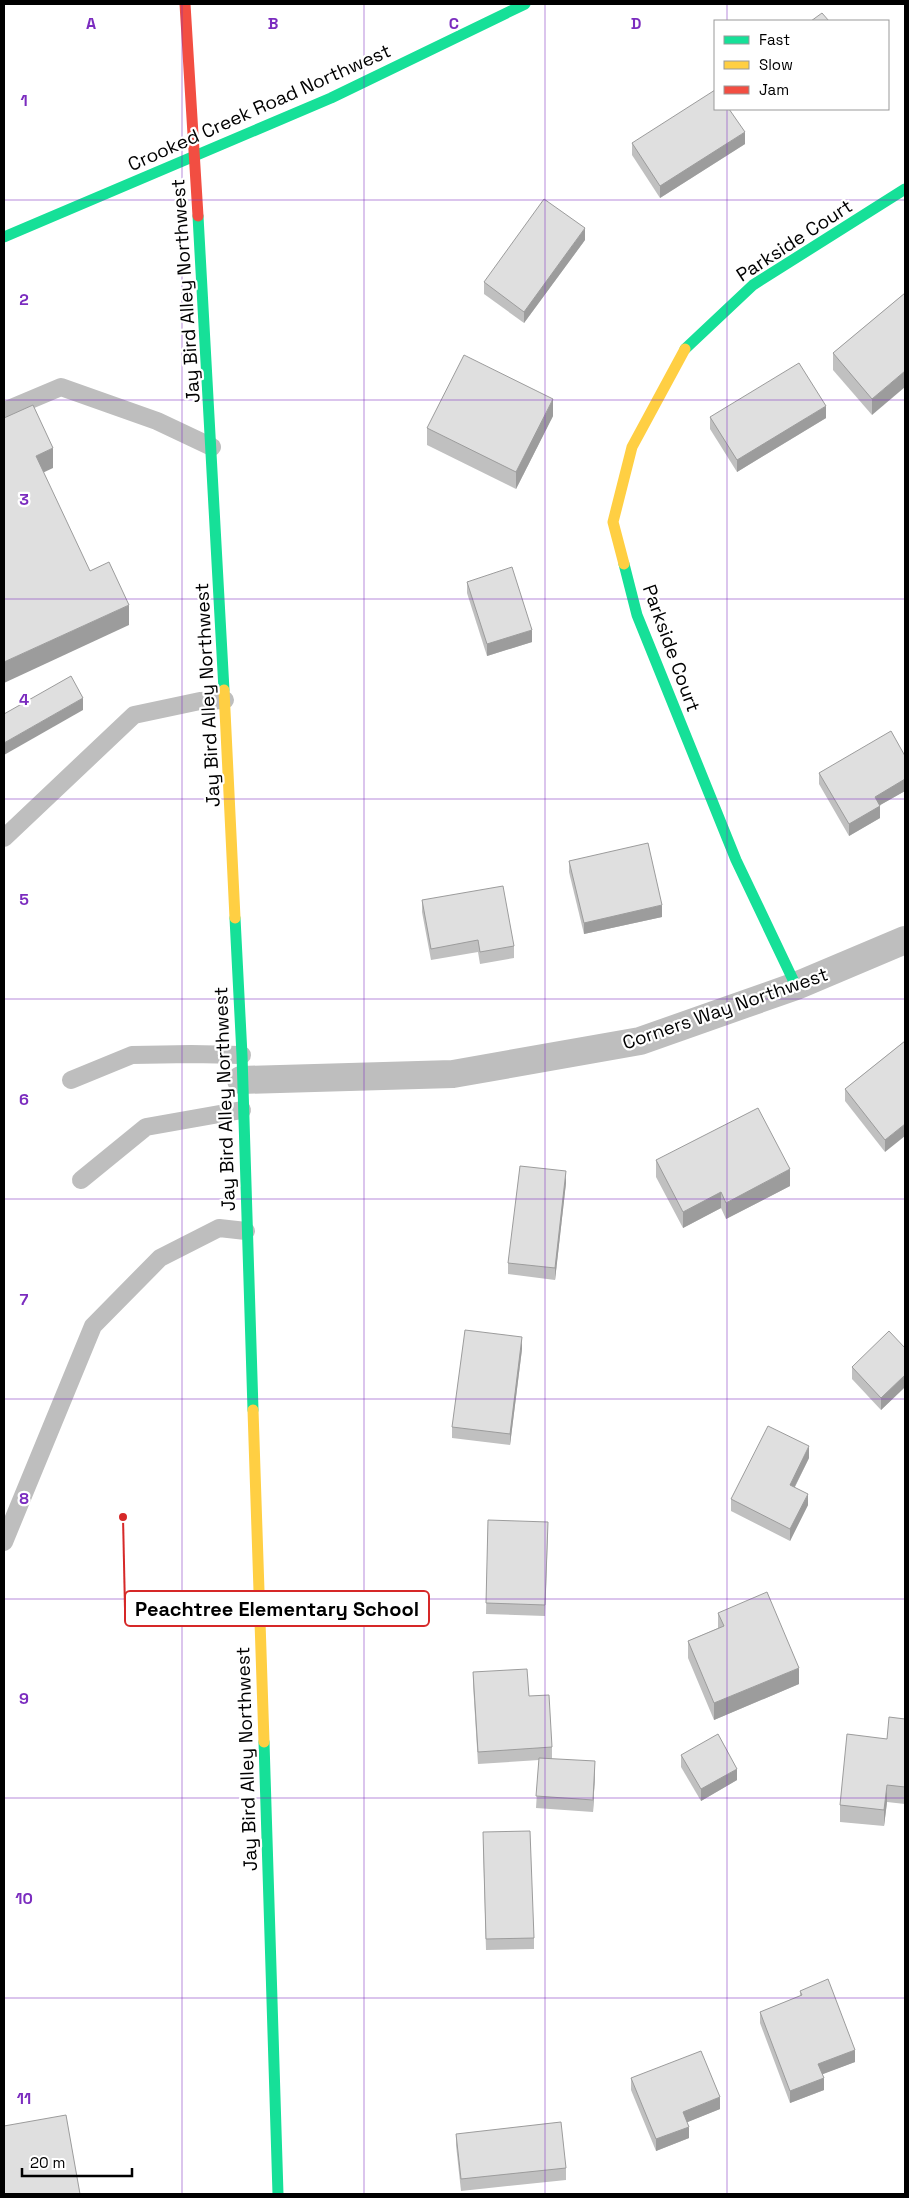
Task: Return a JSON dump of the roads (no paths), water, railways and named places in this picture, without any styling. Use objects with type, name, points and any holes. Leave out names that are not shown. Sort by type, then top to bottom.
[{"type":"street","name":"Jay Bird Alley Northwest","points":[[185,4],[212,447],[241,1068],[278,2194]]},
{"type":"street","name":"Crooked Creek Road Northwest","points":[[4,237],[331,98],[525,4]]},
{"type":"street","name":"Parkside Court","points":[[796,986],[736,860],[638,615],[613,522],[632,447],[686,346],[753,285],[905,189]]},
{"type":"street","name":"Corners Way Northwest","points":[[241,1068],[454,1074],[640,1041],[796,986],[905,940]]},
{"type":"lane","points":[[4,411],[61,387],[158,421],[212,447]]},
{"type":"lane","points":[[4,838],[134,715],[200,701],[225,700]]},
{"type":"lane","points":[[72,1080],[132,1055],[191,1054],[241,1068]]},
{"type":"lane","points":[[80,1180],[146,1127],[242,1110]]},
{"type":"lane","points":[[4,1542],[93,1326],[160,1258],[219,1228],[246,1230]]},
{"type":"place","name":"Peachtree Elementary School","points":[[123,1517]]}]
